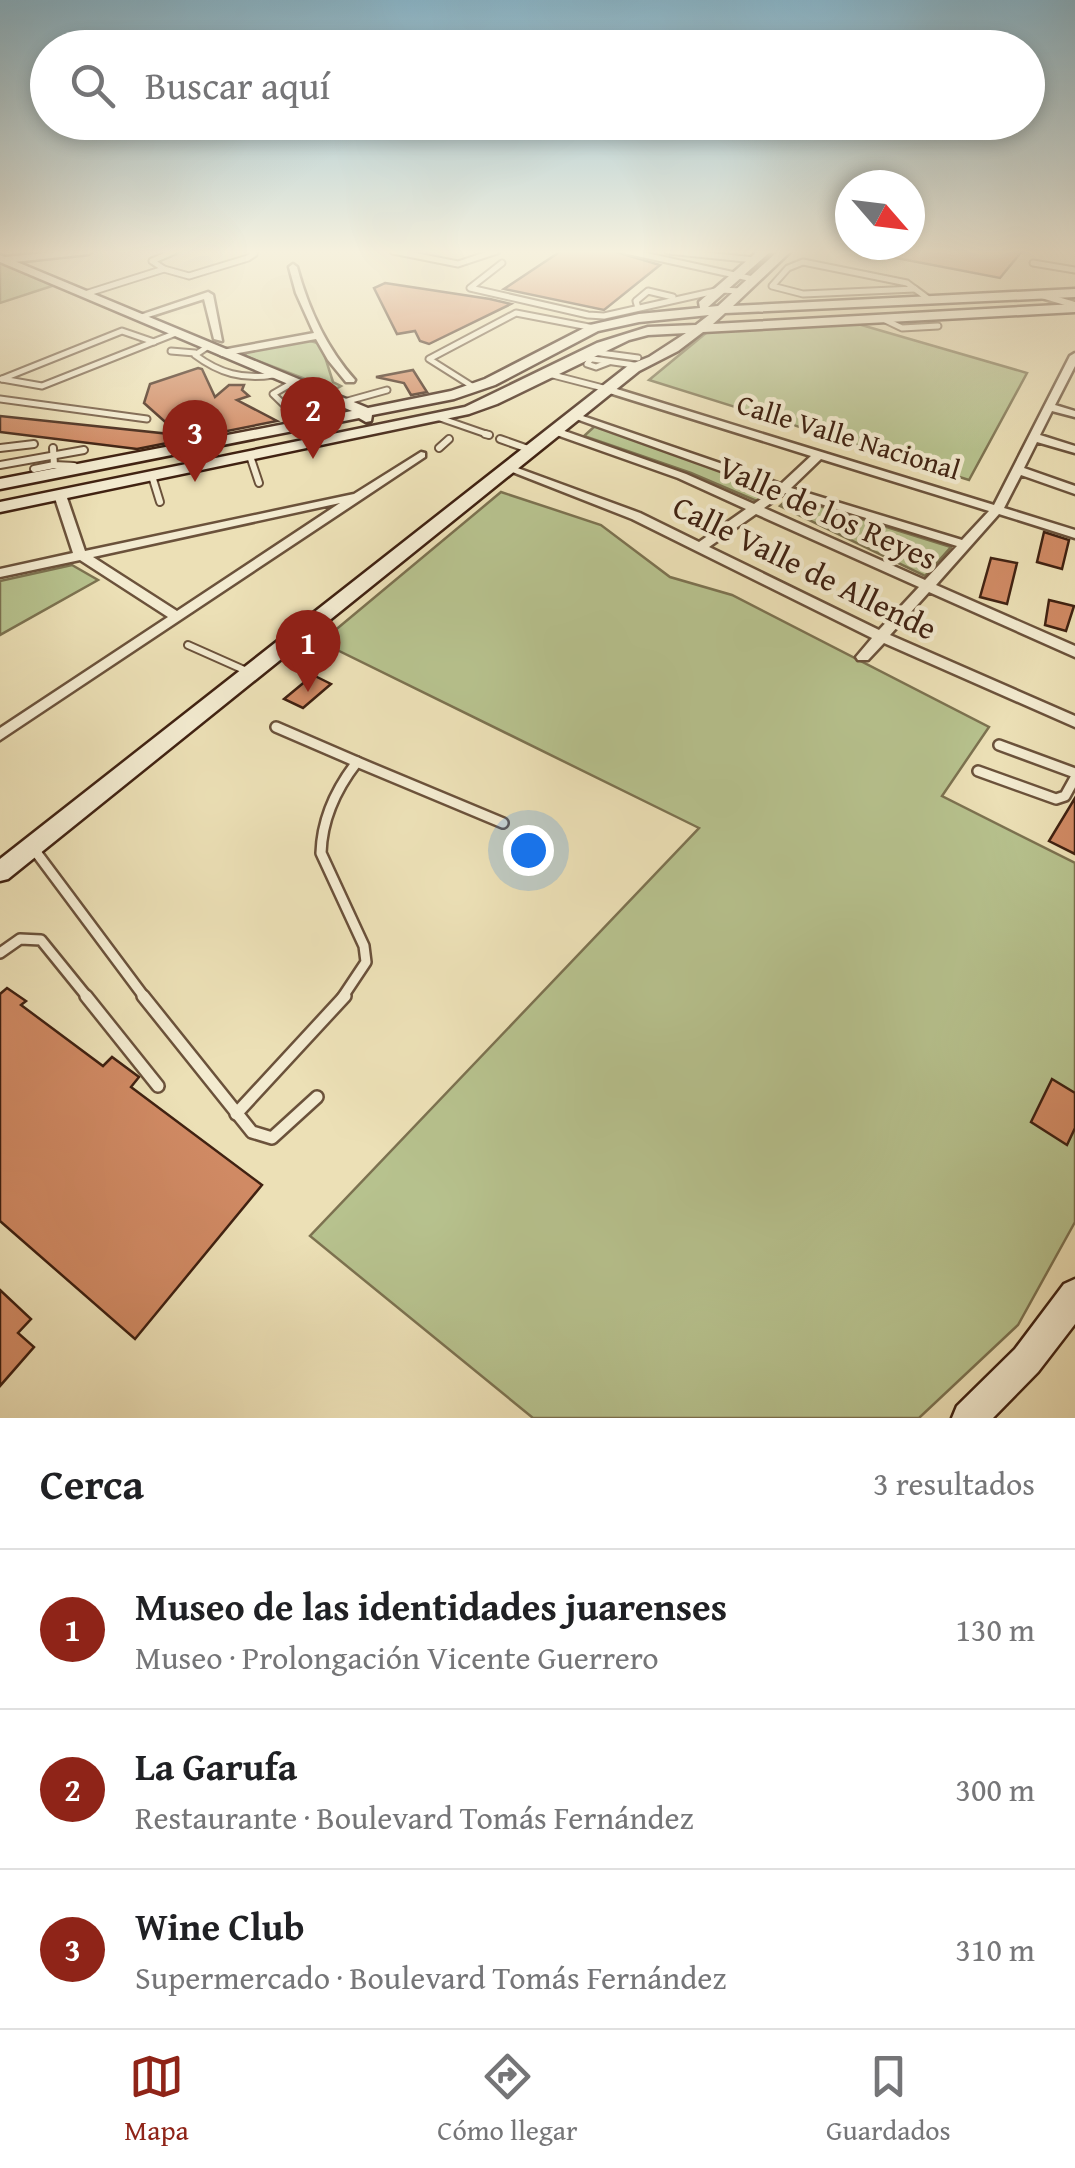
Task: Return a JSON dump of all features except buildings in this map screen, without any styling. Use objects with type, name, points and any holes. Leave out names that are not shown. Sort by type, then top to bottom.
[{"type":"main road","points":[[139,317],[367,414]]},
{"type":"main road","points":[[0,487],[32,474],[108,464],[367,414],[474,388],[594,328],[640,318],[894,317]]},
{"type":"main road","points":[[0,507],[440,418],[492,402],[608,342],[677,327],[698,318]]},
{"type":"main road","points":[[637,361],[652,362],[698,318]]},
{"type":"main road","points":[[0,872],[555,431],[677,327]]},
{"type":"main road","points":[[608,342],[632,344],[637,361]]},
{"type":"main road","points":[[318,394],[333,407],[330,420]]},
{"type":"main road","points":[[250,456],[282,443],[355,427],[364,422],[367,414]]},
{"type":"main road","points":[[970,1418],[1017,1374],[1075,1295]]},
{"type":"street","points":[[208,317],[207,346],[320,336]]},
{"type":"street","points":[[313,317],[342,374],[350,380]]},
{"type":"street","points":[[863,657],[998,508],[1050,407],[1069,380],[1075,356]]},
{"type":"street","name":"Calle Valle Nacional","points":[[607,389],[1075,534]]},
{"type":"street","points":[[1050,407],[1075,414]]},
{"type":"street","points":[[573,416],[783,488],[967,545]]},
{"type":"street","name":"Valle de los Reyes","points":[[555,431],[682,476],[1075,652]]},
{"type":"street","points":[[1034,438],[1075,450]]},
{"type":"street","points":[[702,547],[783,488],[820,454]]},
{"type":"street","points":[[0,735],[421,455]]},
{"type":"street","name":"Calle Valle de Allende","points":[[508,468],[611,505],[882,637],[1075,722]]},
{"type":"street","points":[[1018,470],[1075,490]]},
{"type":"street","points":[[60,495],[80,554],[177,617]]},
{"type":"street","points":[[0,573],[356,497]]},
{"type":"lane","points":[[474,388],[437,367],[430,358],[508,317]]},
{"type":"lane","points":[[538,317],[594,328]]},
{"type":"lane","points":[[881,318],[902,328],[938,326]]},
{"type":"lane","points":[[154,342],[122,331],[2,379],[42,386],[154,342],[176,333]]},
{"type":"lane","points":[[207,346],[198,358],[229,374],[249,378],[274,375]]},
{"type":"lane","points":[[585,356],[637,361],[609,362],[596,367],[587,364],[585,356]]},
{"type":"lane","points":[[548,374],[607,389]]},
{"type":"lane","points":[[292,382],[273,394],[305,425]]},
{"type":"lane","points":[[344,402],[387,390]]},
{"type":"lane","points":[[1,400],[147,419]]},
{"type":"lane","points":[[440,418],[489,436]]},
{"type":"lane","points":[[439,448],[449,439]]},
{"type":"lane","points":[[500,439],[531,450]]},
{"type":"lane","points":[[0,448],[34,444]]},
{"type":"lane","points":[[0,465],[32,460],[51,452],[84,450]]},
{"type":"lane","points":[[51,452],[54,465]]},
{"type":"lane","points":[[250,456],[259,484]]},
{"type":"lane","points":[[32,460],[32,474],[54,465],[108,464]]},
{"type":"lane","points":[[152,476],[160,502]]},
{"type":"lane","points":[[188,645],[250,673]]},
{"type":"lane","points":[[276,727],[503,823]]},
{"type":"lane","points":[[978,771],[1056,799],[1065,796],[1075,776],[999,745]]},
{"type":"lane","points":[[236,1114],[348,992],[366,962],[364,946],[321,853],[322,828],[345,776],[357,762]]},
{"type":"lane","points":[[32,847],[252,1132],[272,1138],[317,1097]]},
{"type":"lane","points":[[0,952],[20,939],[41,940],[158,1086]]},
{"type":"green space","points":[[858,324],[1027,373],[969,480],[649,380],[706,333]]},
{"type":"green space","points":[[307,340],[321,344],[333,382],[341,386],[334,390],[245,356],[247,350]]},
{"type":"green space","points":[[595,426],[776,488],[759,502],[691,473],[584,436]]},
{"type":"green space","points":[[501,492],[601,525],[670,577],[732,595],[989,727],[942,796],[1075,863],[1075,1222],[1018,1325],[919,1418],[533,1418],[310,1236],[699,828],[321,642]]},
{"type":"green space","points":[[790,497],[951,547],[925,576],[780,506]]},
{"type":"green space","points":[[72,565],[98,580],[0,635],[0,581]]},
{"type":"place","name":"La Garufa","points":[[313,459]]},
{"type":"place","name":"Wine Club","points":[[195,482]]},
{"type":"place","name":"Museo de las identidades juarenses","points":[[308,692]]}]
